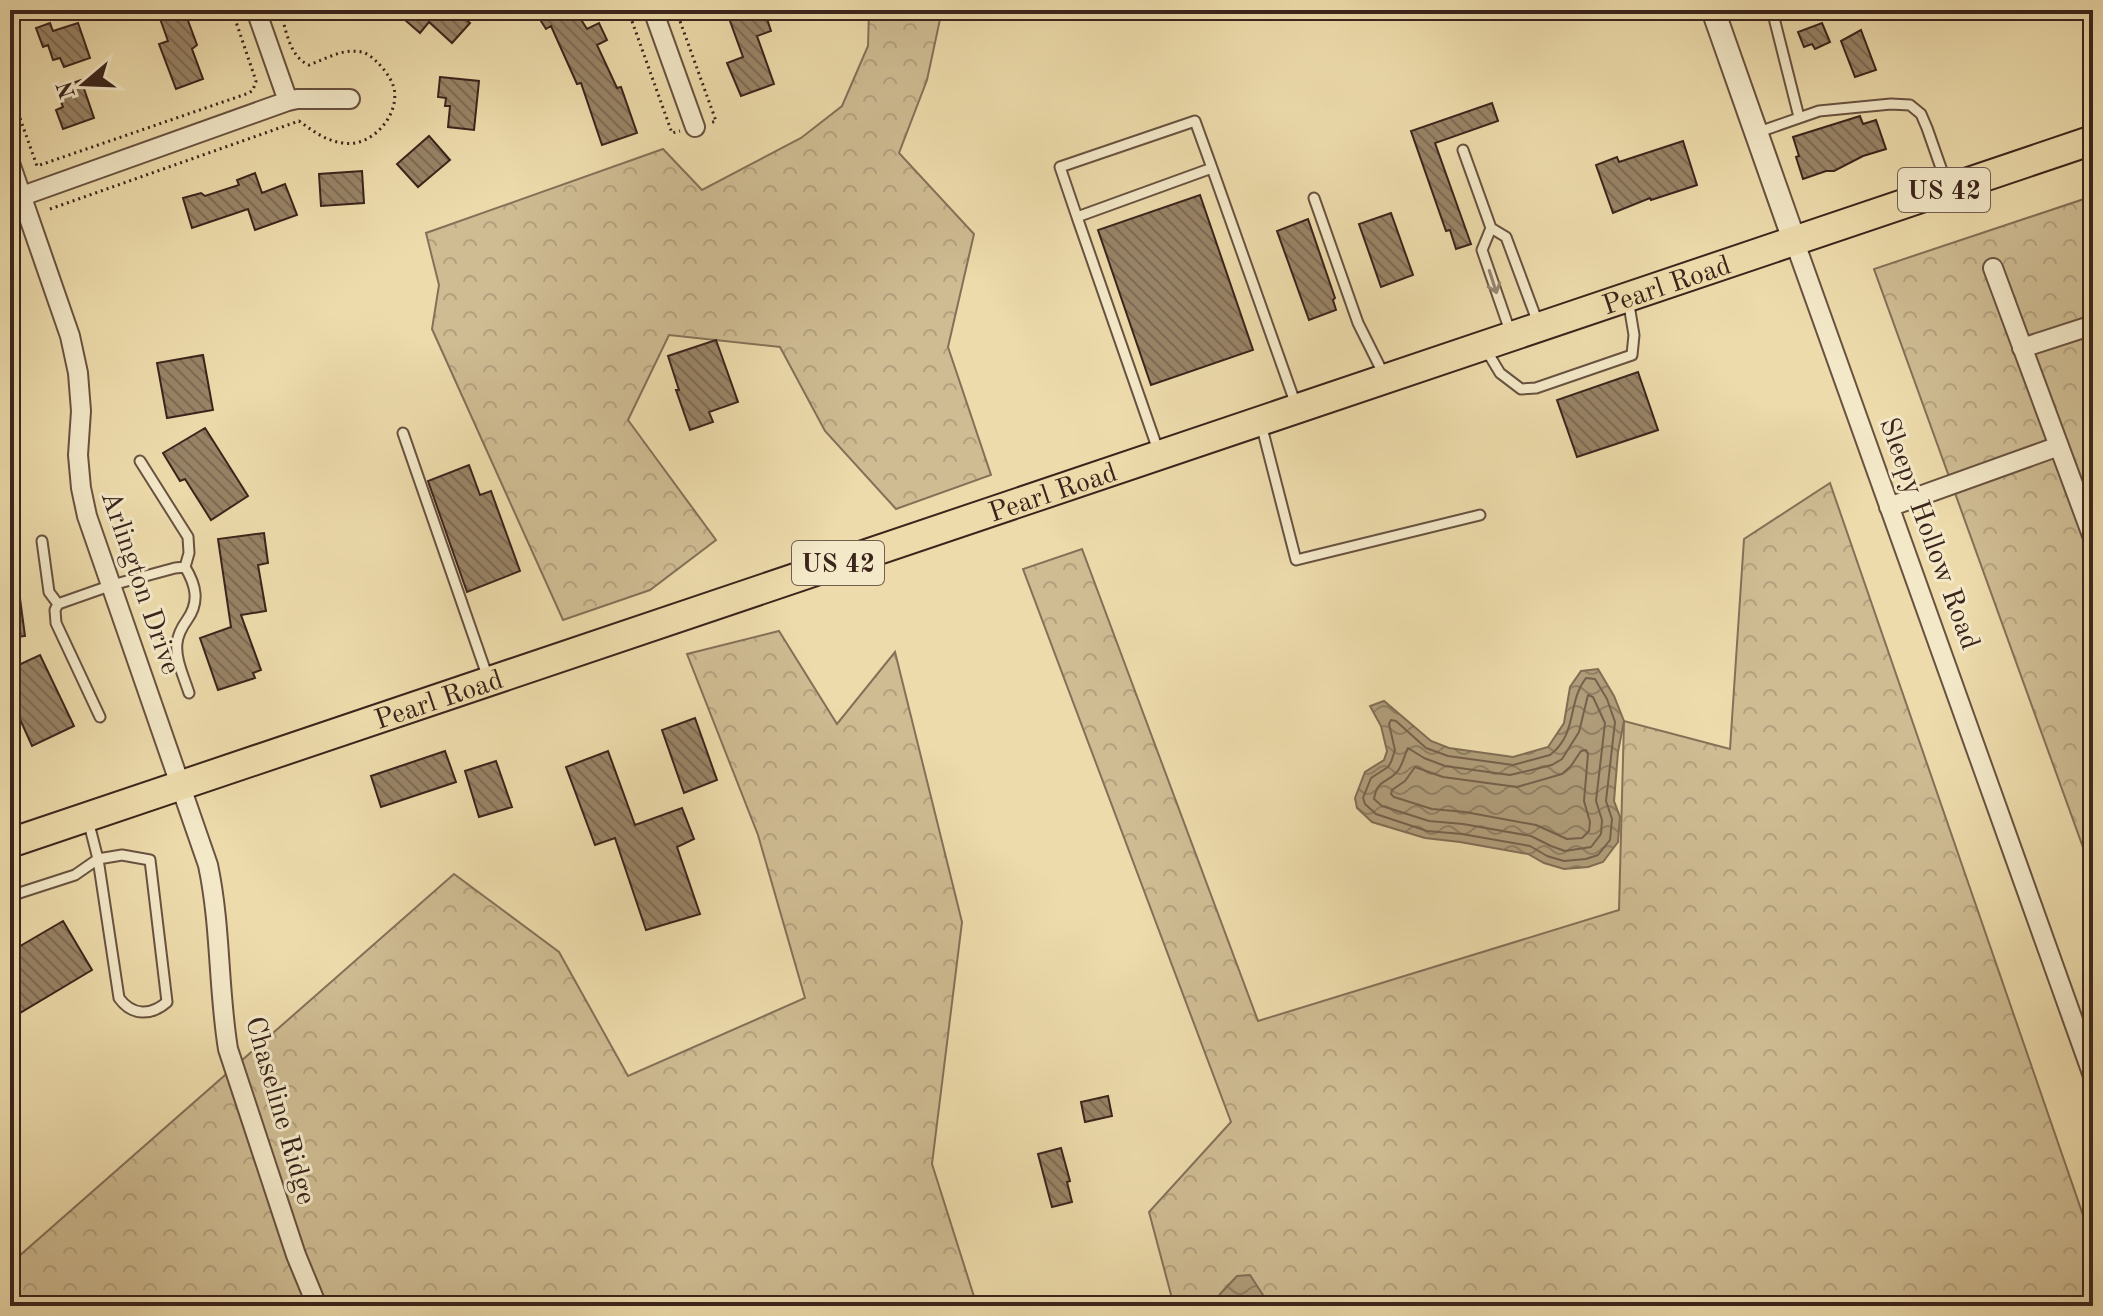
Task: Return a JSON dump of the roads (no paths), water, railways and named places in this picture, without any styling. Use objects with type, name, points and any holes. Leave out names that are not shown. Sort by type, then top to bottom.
[{"type":"main road","name":"Pearl Road","points":[[10,843],[2093,140]]},
{"type":"street","points":[[256,10],[288,101]]},
{"type":"street","points":[[653,10],[695,127]]},
{"type":"street","name":"Sleepy Hollow Road","points":[[1713,10],[2093,1076]]},
{"type":"street","points":[[16,199],[288,101],[350,99]]},
{"type":"street","name":"Arlington Drive","points":[[10,163],[16,199],[70,336],[78,373],[81,411],[78,455],[87,516],[182,786]]},
{"type":"street","points":[[1993,268],[2093,538]]},
{"type":"street","points":[[2022,348],[2093,325]]},
{"type":"street","points":[[1889,507],[2059,446]]},
{"type":"street","name":"Chaseline Ridge","points":[[182,786],[208,865],[213,891],[228,1049],[296,1255],[317,1306]]},
{"type":"lane","points":[[1772,10],[1799,117]]},
{"type":"lane","points":[[1756,133],[1799,117],[1837,109],[1910,105],[1921,114],[1948,189]]},
{"type":"lane","points":[[1160,454],[1060,167],[1195,121],[1297,408]]},
{"type":"lane","points":[[1463,150],[1491,228],[1506,237],[1540,326]]},
{"type":"lane","points":[[1077,217],[1212,168]]},
{"type":"lane","points":[[1314,198],[1358,323],[1386,378]]},
{"type":"lane","points":[[1491,228],[1482,250],[1511,336]]},
{"type":"lane","points":[[1484,345],[1500,373],[1521,389],[1536,388],[1632,355],[1634,335],[1628,296]]},
{"type":"lane","points":[[1260,421],[1296,560],[1480,515]]},
{"type":"lane","points":[[403,433],[489,682]]},
{"type":"lane","points":[[140,461],[188,537],[189,553],[185,567],[194,584],[196,600],[193,612],[180,631],[177,657],[189,693]]},
{"type":"lane","points":[[42,541],[49,592],[58,604]]},
{"type":"lane","points":[[100,717],[56,623],[58,604],[112,585],[185,567]]},
{"type":"lane","points":[[10,896],[75,875],[98,859],[122,855],[150,860],[167,1002],[151,1012],[142,1013],[124,1006],[119,998],[98,859],[87,817]]},
{"type":"water","points":[[1598,669],[1624,721],[1614,801],[1620,817],[1618,842],[1603,862],[1564,869],[1528,854],[1425,838],[1372,822],[1357,808],[1355,798],[1365,772],[1384,760],[1387,751],[1381,726],[1370,706],[1384,701],[1431,741],[1449,748],[1513,757],[1548,747],[1564,723],[1570,687],[1581,671]]},
{"type":"water","points":[[1250,1275],[1263,1295],[1264,1306],[1215,1306],[1220,1294],[1237,1276]]}]
